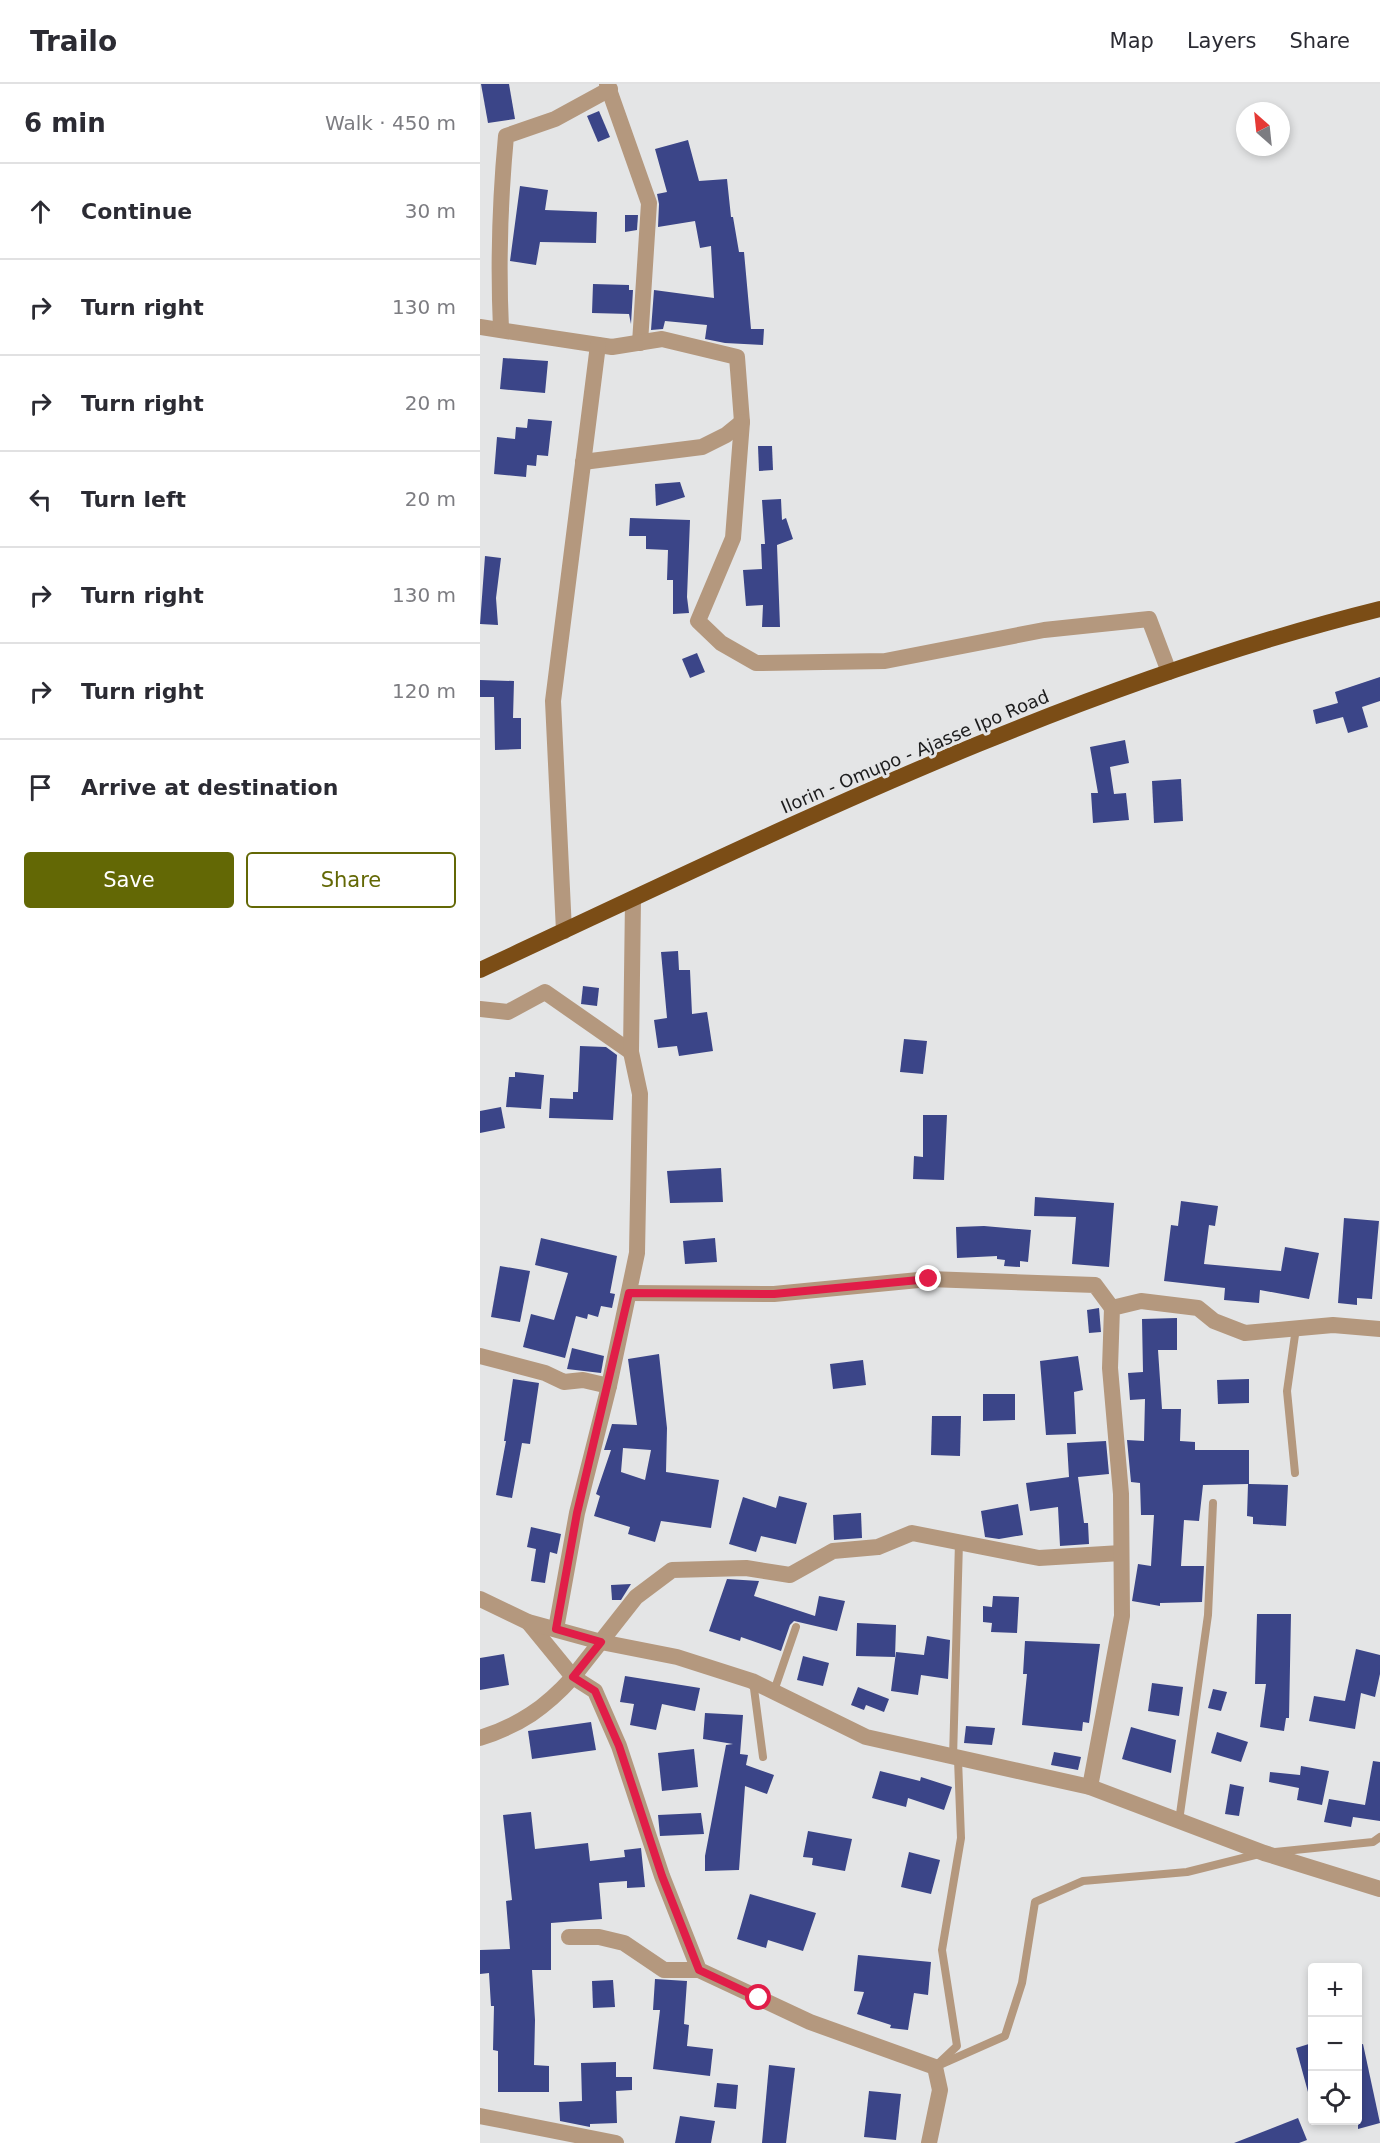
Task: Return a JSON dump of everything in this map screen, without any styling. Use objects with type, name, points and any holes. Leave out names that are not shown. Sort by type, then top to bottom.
[{"type":"highway","name":"Ilorin - Omupo - Ajasse Ipo Road","points":[[480,970],[939,761],[1029,723],[1169,672],[1267,640],[1380,609]]},
{"type":"street","points":[[501,329],[499,252],[506,135],[555,119],[608,87],[626,144],[649,202],[640,343]]},
{"type":"street","points":[[480,327],[612,347],[662,339],[737,357],[742,422],[733,538],[698,621],[721,643],[756,663],[885,661],[1044,630],[1149,619],[1169,672]]},
{"type":"street","points":[[564,931],[553,701],[598,345]]},
{"type":"street","points":[[583,462],[702,447],[726,435],[742,422]]},
{"type":"street","points":[[556,1629],[577,1513],[609,1386],[637,1253],[640,1094],[631,1052],[633,899]]},
{"type":"street","points":[[480,1009],[508,1012],[545,992],[631,1052]]},
{"type":"street","points":[[629,1293],[774,1294],[929,1279],[1095,1285],[1112,1308],[1110,1368],[1121,1494],[1122,1616],[1089,1787]]},
{"type":"street","points":[[1112,1308],[1141,1301],[1198,1308],[1214,1321],[1245,1332],[1333,1325],[1380,1329]]},
{"type":"street","points":[[480,1356],[545,1373],[564,1382],[582,1380],[609,1386]]},
{"type":"street","points":[[480,1738],[526,1718],[550,1703],[636,1597],[672,1570],[746,1568],[790,1575],[833,1551],[878,1546],[912,1533],[1039,1558],[1121,1553]]},
{"type":"street","points":[[480,1599],[528,1622],[601,1642],[677,1657],[752,1681],[866,1737],[955,1759],[1089,1787],[1264,1853],[1380,1889]]},
{"type":"street","points":[[528,1622],[573,1677],[595,1691],[619,1746],[662,1876],[699,1970]]},
{"type":"street","points":[[568,1937],[599,1937],[624,1943],[664,1970],[699,1970],[810,2022],[934,2067],[940,2090],[930,2143]]},
{"type":"street","points":[[480,2116],[616,2143]]},
{"type":"lane","points":[[1295,1473],[1287,1391],[1296,1328]]},
{"type":"lane","points":[[1179,1822],[1208,1615],[1213,1503]]},
{"type":"lane","points":[[934,2067],[957,2046],[942,1950],[961,1838],[955,1759],[959,1542]]},
{"type":"lane","points":[[774,1691],[796,1628]]},
{"type":"lane","points":[[752,1681],[763,1757]]},
{"type":"lane","points":[[934,2067],[1005,2036],[1022,1983],[1035,1902],[1083,1881],[1187,1872],[1264,1853],[1373,1842],[1380,1837]]},
{"type":"building","points":[[481,84],[509,84],[515,119],[488,123]]},
{"type":"building","points":[[599,111],[610,137],[598,142],[587,116]]},
{"type":"building","points":[[688,140],[699,181],[727,179],[731,217],[733,217],[739,252],[744,252],[751,329],[764,329],[763,345],[725,343],[705,339],[707,325],[665,321],[663,329],[651,330],[654,290],[714,298],[711,246],[700,248],[695,221],[658,227],[657,194],[667,192],[655,149]]},
{"type":"building","points":[[520,186],[548,190],[545,210],[597,212],[596,243],[540,242],[536,265],[510,261]]},
{"type":"building","points":[[625,215],[638,215],[637,230],[625,232]]},
{"type":"building","points":[[593,284],[629,285],[629,290],[633,290],[631,324],[629,314],[592,313]]},
{"type":"building","points":[[503,358],[548,361],[545,393],[500,389]]},
{"type":"building","points":[[528,419],[552,421],[548,456],[537,455],[536,466],[527,465],[526,477],[494,474],[497,437],[515,439],[516,427],[527,428]]},
{"type":"building","points":[[758,446],[772,446],[773,470],[759,471]]},
{"type":"building","points":[[680,482],[685,497],[656,506],[655,484]]},
{"type":"building","points":[[781,499],[782,520],[786,518],[793,539],[777,545],[780,627],[762,627],[763,605],[746,606],[743,570],[762,569],[761,544],[765,544],[762,500]]},
{"type":"building","points":[[630,518],[690,520],[687,597],[689,613],[673,614],[673,580],[667,580],[668,550],[646,549],[646,536],[629,536]]},
{"type":"building","points":[[485,556],[501,558],[496,598],[498,625],[480,624]]},
{"type":"building","points":[[697,653],[705,672],[690,678],[682,659]]},
{"type":"building","points":[[1380,677],[1380,701],[1362,707],[1368,727],[1348,733],[1343,717],[1316,724],[1313,710],[1338,703],[1335,692]]},
{"type":"building","points":[[480,680],[514,681],[513,718],[521,718],[521,749],[495,750],[494,697],[480,697]]},
{"type":"building","points":[[1125,740],[1129,763],[1110,767],[1114,794],[1126,793],[1129,820],[1093,823],[1091,793],[1098,793],[1090,747]]},
{"type":"building","points":[[1181,779],[1183,821],[1154,823],[1152,781]]},
{"type":"building","points":[[678,951],[679,970],[690,970],[692,1014],[707,1012],[713,1051],[679,1056],[677,1046],[658,1048],[654,1020],[667,1018],[661,952]]},
{"type":"building","points":[[583,986],[599,988],[597,1006],[581,1004]]},
{"type":"building","points":[[904,1039],[927,1041],[923,1074],[900,1072]]},
{"type":"building","points":[[580,1046],[606,1047],[617,1055],[613,1120],[549,1118],[550,1098],[573,1099],[573,1092],[578,1092]]},
{"type":"building","points":[[515,1072],[544,1075],[541,1109],[506,1107],[509,1077],[515,1077]]},
{"type":"building","points":[[501,1107],[505,1128],[480,1133],[480,1111]]},
{"type":"building","points":[[923,1115],[947,1115],[944,1180],[913,1179],[914,1156],[923,1157]]},
{"type":"building","points":[[721,1168],[723,1202],[670,1203],[667,1171]]},
{"type":"building","points":[[1035,1197],[1114,1203],[1109,1267],[1072,1264],[1076,1217],[1034,1216]]},
{"type":"building","points":[[1181,1201],[1218,1206],[1215,1226],[1209,1225],[1204,1264],[1281,1271],[1285,1247],[1319,1253],[1309,1299],[1260,1290],[1259,1303],[1224,1300],[1225,1288],[1164,1281],[1171,1225],[1178,1226]]},
{"type":"building","points":[[1344,1218],[1379,1221],[1372,1299],[1357,1298],[1357,1305],[1338,1303]]},
{"type":"building","points":[[984,1226],[1031,1230],[1028,1262],[1020,1261],[1020,1267],[1004,1266],[1005,1260],[997,1259],[997,1256],[957,1258],[956,1227]]},
{"type":"building","points":[[541,1238],[617,1256],[610,1293],[615,1294],[612,1308],[601,1306],[598,1317],[588,1314],[587,1319],[576,1316],[565,1358],[523,1347],[531,1314],[554,1320],[568,1273],[535,1265]]},
{"type":"building","points":[[715,1238],[717,1262],[685,1264],[683,1241]]},
{"type":"building","points":[[500,1266],[530,1271],[520,1322],[491,1317]]},
{"type":"building","points":[[1099,1308],[1101,1332],[1089,1333],[1087,1310]]},
{"type":"building","points":[[1177,1318],[1177,1350],[1158,1350],[1162,1409],[1181,1409],[1180,1441],[1195,1442],[1195,1450],[1249,1450],[1249,1484],[1288,1485],[1286,1526],[1253,1524],[1253,1517],[1247,1516],[1248,1484],[1203,1485],[1199,1521],[1184,1520],[1181,1566],[1204,1566],[1202,1602],[1160,1603],[1160,1606],[1132,1601],[1138,1564],[1151,1566],[1154,1515],[1141,1515],[1140,1483],[1131,1482],[1127,1440],[1144,1441],[1145,1399],[1130,1400],[1128,1373],[1143,1372],[1142,1319]]},
{"type":"building","points":[[572,1348],[604,1356],[601,1373],[567,1369]]},
{"type":"building","points":[[659,1354],[667,1428],[666,1472],[719,1480],[711,1528],[661,1521],[655,1542],[628,1534],[630,1527],[594,1516],[600,1496],[596,1494],[611,1450],[604,1450],[612,1424],[637,1425],[628,1359]],"holes":[[[623,1448],[651,1450],[645,1480],[621,1472]]]},
{"type":"building","points":[[1078,1356],[1083,1390],[1074,1392],[1076,1434],[1046,1435],[1040,1361]]},
{"type":"building","points":[[863,1360],[866,1385],[833,1389],[830,1364]]},
{"type":"building","points":[[513,1379],[539,1383],[530,1444],[522,1443],[512,1498],[496,1495],[506,1441],[504,1441]]},
{"type":"building","points":[[1249,1379],[1249,1403],[1218,1404],[1217,1380]]},
{"type":"building","points":[[983,1394],[1015,1394],[1015,1420],[983,1421]]},
{"type":"building","points":[[932,1416],[961,1416],[960,1456],[931,1455]]},
{"type":"building","points":[[1106,1441],[1109,1474],[1078,1477],[1084,1523],[1088,1523],[1089,1544],[1060,1546],[1058,1507],[1030,1511],[1026,1483],[1069,1477],[1067,1443]]},
{"type":"building","points":[[779,1496],[807,1503],[796,1544],[761,1536],[756,1552],[729,1544],[743,1497],[776,1508]]},
{"type":"building","points":[[1018,1504],[1023,1535],[999,1539],[985,1537],[981,1511]]},
{"type":"building","points":[[861,1513],[862,1538],[834,1540],[833,1515]]},
{"type":"building","points":[[531,1527],[561,1534],[557,1554],[550,1552],[545,1583],[531,1581],[536,1549],[527,1547]]},
{"type":"building","points":[[727,1579],[759,1581],[754,1596],[815,1616],[819,1596],[845,1601],[837,1631],[794,1621],[790,1625],[781,1651],[741,1637],[740,1641],[709,1631]]},
{"type":"building","points":[[631,1584],[621,1600],[612,1600],[611,1585]]},
{"type":"building","points":[[993,1596],[1019,1597],[1017,1633],[991,1632],[992,1623],[983,1622],[983,1606],[992,1607]]},
{"type":"building","points":[[1257,1614],[1291,1614],[1289,1718],[1286,1718],[1284,1731],[1260,1727],[1266,1684],[1255,1684]]},
{"type":"building","points":[[857,1623],[896,1625],[895,1657],[856,1656]]},
{"type":"building","points":[[927,1636],[950,1640],[948,1679],[921,1675],[918,1695],[891,1691],[896,1652],[924,1655]]},
{"type":"building","points":[[1025,1641],[1100,1644],[1089,1723],[1083,1722],[1082,1731],[1022,1725],[1027,1674],[1023,1674]]},
{"type":"building","points":[[1356,1649],[1380,1655],[1380,1674],[1375,1697],[1361,1693],[1355,1729],[1309,1721],[1314,1696],[1345,1701]]},
{"type":"building","points":[[504,1654],[509,1685],[480,1690],[480,1658]]},
{"type":"building","points":[[803,1656],[829,1663],[823,1686],[797,1680]]},
{"type":"building","points":[[625,1676],[700,1688],[695,1711],[662,1704],[656,1730],[630,1725],[634,1704],[620,1702]]},
{"type":"building","points":[[1152,1683],[1183,1687],[1179,1716],[1148,1711]]},
{"type":"building","points":[[858,1687],[889,1699],[884,1712],[866,1705],[864,1710],[851,1705]]},
{"type":"building","points":[[1213,1689],[1227,1692],[1221,1711],[1208,1708]]},
{"type":"building","points":[[705,1713],[743,1715],[740,1754],[748,1755],[746,1765],[774,1775],[767,1794],[745,1786],[739,1870],[705,1871],[705,1856],[726,1745],[733,1744],[703,1739]]},
{"type":"building","points":[[591,1722],[596,1750],[532,1759],[528,1731]]},
{"type":"building","points":[[966,1726],[995,1728],[992,1745],[964,1743]]},
{"type":"building","points":[[1131,1727],[1176,1740],[1171,1773],[1122,1759]]},
{"type":"building","points":[[1217,1732],[1248,1742],[1241,1762],[1211,1753]]},
{"type":"building","points":[[694,1749],[698,1787],[662,1791],[658,1753]]},
{"type":"building","points":[[1054,1752],[1081,1757],[1078,1770],[1051,1765]]},
{"type":"building","points":[[1373,1761],[1380,1762],[1380,1821],[1353,1817],[1351,1827],[1324,1822],[1329,1799],[1365,1805]]},
{"type":"building","points":[[1301,1766],[1329,1771],[1322,1805],[1297,1800],[1299,1788],[1269,1782],[1270,1772],[1300,1775]]},
{"type":"building","points":[[880,1771],[920,1781],[921,1777],[952,1787],[944,1810],[908,1798],[906,1807],[872,1798]]},
{"type":"building","points":[[1230,1784],[1244,1787],[1239,1816],[1225,1814]]},
{"type":"building","points":[[531,1812],[535,1849],[588,1843],[590,1861],[625,1857],[624,1850],[641,1848],[645,1887],[627,1888],[627,1881],[599,1883],[602,1919],[551,1923],[551,1970],[532,1970],[535,2020],[534,2065],[549,2066],[549,2092],[498,2092],[498,2051],[493,2050],[494,2006],[491,2006],[489,1973],[480,1974],[480,1950],[510,1949],[506,1901],[512,1900],[503,1815]]},
{"type":"building","points":[[701,1813],[704,1834],[660,1836],[658,1815]]},
{"type":"building","points":[[808,1831],[852,1839],[845,1871],[812,1865],[813,1858],[803,1857]]},
{"type":"building","points":[[909,1852],[940,1860],[931,1894],[901,1887]]},
{"type":"building","points":[[750,1894],[816,1913],[803,1951],[768,1940],[766,1948],[737,1939]]},
{"type":"building","points":[[858,1955],[931,1962],[928,1995],[914,1993],[908,2030],[890,2028],[891,2025],[857,2014],[864,1992],[854,1991]]},
{"type":"building","points":[[655,1979],[687,1981],[684,2024],[689,2025],[687,2046],[713,2049],[710,2076],[653,2069],[660,2010],[653,2010]]},
{"type":"building","points":[[613,1980],[615,2007],[593,2008],[592,1981]]},
{"type":"building","points":[[1308,2044],[1308,2092],[1296,2048]]},
{"type":"building","points":[[1362,2044],[1380,2123],[1358,2129],[1358,2125],[1362,2125]]},
{"type":"building","points":[[616,2062],[616,2077],[632,2077],[632,2090],[616,2091],[617,2123],[590,2124],[590,2127],[560,2121],[559,2102],[582,2101],[581,2063]]},
{"type":"building","points":[[769,2065],[795,2068],[786,2143],[762,2143]]},
{"type":"building","points":[[717,2083],[738,2085],[736,2109],[714,2107]]},
{"type":"building","points":[[869,2091],[901,2094],[896,2140],[864,2137]]},
{"type":"building","points":[[680,2116],[715,2121],[711,2143],[675,2143]]},
{"type":"building","points":[[1298,2118],[1307,2140],[1299,2143],[1234,2143]]},
{"type":"route","points":[[759,1998],[699,1970],[662,1876],[619,1746],[595,1691],[573,1677],[601,1642],[556,1629],[577,1513],[609,1386],[629,1293],[774,1294],[929,1279]]}]
